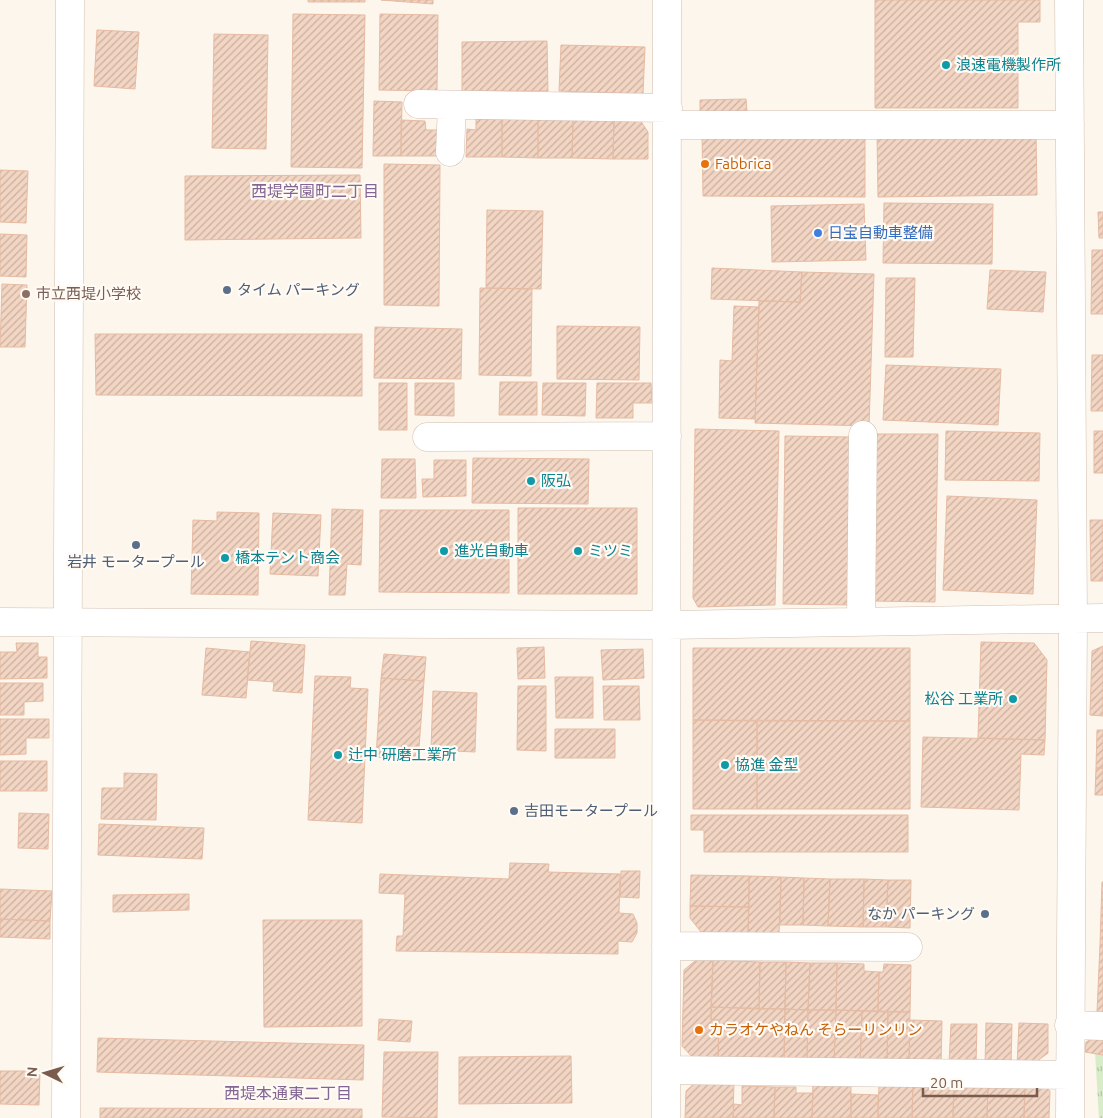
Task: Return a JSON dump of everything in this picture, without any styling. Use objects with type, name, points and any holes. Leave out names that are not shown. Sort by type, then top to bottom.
[{"type":"street","points":[[66,1118],[70,0]]},
{"type":"street","points":[[666,1118],[667,0]]},
{"type":"street","points":[[1069,0],[1073,619],[1069,1025],[1070,1118]]},
{"type":"street","points":[[418,104],[452,104],[668,116],[1070,125]]},
{"type":"street","points":[[450,152],[452,104]]},
{"type":"street","points":[[861,622],[863,435]]},
{"type":"street","points":[[427,437],[667,436]]},
{"type":"street","points":[[0,622],[666,625],[1103,618]]},
{"type":"street","points":[[666,946],[908,947]]},
{"type":"street","points":[[1069,1025],[1103,1026]]},
{"type":"street","points":[[666,1070],[1070,1075]]},
{"type":"green space","points":[[1095,1052],[1103,1052],[1103,1118],[1099,1118]]},
{"type":"building","points":[[308,0],[365,0],[365,2],[308,2]]},
{"type":"building","points":[[381,0],[433,0],[433,4]]},
{"type":"building","name":"浪速電機製作所","points":[[875,0],[1040,0],[1040,22],[1018,22],[1018,108],[875,108]]},
{"type":"building","points":[[293,14],[365,15],[362,168],[291,167]]},
{"type":"building","points":[[380,14],[438,15],[437,91],[379,90]]},
{"type":"building","points":[[97,30],[139,32],[135,89],[94,86]]},
{"type":"building","points":[[214,34],[268,35],[266,149],[212,148]]},
{"type":"building","points":[[547,41],[548,91],[462,91],[462,42]]},
{"type":"building","points":[[561,45],[645,47],[643,94],[559,91]]},
{"type":"building","points":[[746,99],[747,111],[700,112],[700,100]]},
{"type":"building","points":[[374,101],[402,102],[401,156],[373,156]]},
{"type":"building","points":[[476,119],[502,119],[502,157],[466,157],[467,129],[476,130]]},
{"type":"building","points":[[502,119],[538,119],[538,158],[502,157]]},
{"type":"building","points":[[538,119],[573,120],[572,158],[538,158]]},
{"type":"building","points":[[401,120],[425,121],[426,130],[438,130],[437,156],[401,156]]},
{"type":"building","points":[[573,120],[614,120],[613,159],[572,158]]},
{"type":"building","points":[[614,120],[640,120],[648,132],[648,159],[613,159]]},
{"type":"building","points":[[1036,132],[1037,195],[878,197],[877,134]]},
{"type":"building","points":[[702,134],[865,134],[865,197],[703,196]]},
{"type":"building","points":[[384,164],[440,165],[439,306],[384,305]]},
{"type":"building","points":[[0,170],[28,171],[26,223],[0,222]]},
{"type":"building","points":[[360,175],[361,238],[185,240],[185,176]]},
{"type":"building","points":[[884,203],[993,204],[992,264],[883,263]]},
{"type":"building","name":"日宝自動車整備","points":[[864,204],[866,260],[772,262],[771,206]]},
{"type":"building","points":[[487,210],[543,211],[541,289],[486,288]]},
{"type":"building","points":[[1098,212],[1103,212],[1103,238],[1099,238]]},
{"type":"building","points":[[0,234],[27,235],[26,277],[0,276]]},
{"type":"building","points":[[1092,250],[1103,250],[1103,314],[1091,314]]},
{"type":"building","points":[[712,268],[802,272],[800,302],[711,299]]},
{"type":"building","points":[[990,270],[1046,272],[1043,312],[987,309]]},
{"type":"building","points":[[802,272],[874,274],[869,426],[755,423],[759,301],[800,302]]},
{"type":"building","points":[[886,278],[915,278],[913,357],[885,357]]},
{"type":"building","points":[[2,284],[27,285],[25,347],[0,347]]},
{"type":"building","points":[[480,288],[532,289],[531,376],[479,375]]},
{"type":"building","points":[[734,306],[759,307],[755,419],[719,418],[720,360],[732,361]]},
{"type":"building","points":[[557,326],[640,327],[639,380],[557,379]]},
{"type":"building","points":[[375,327],[462,329],[461,379],[374,378]]},
{"type":"building","points":[[95,334],[362,334],[362,396],[96,395]]},
{"type":"building","points":[[1092,355],[1103,355],[1103,411],[1091,411]]},
{"type":"building","points":[[886,365],[1001,369],[998,425],[883,420]]},
{"type":"building","points":[[500,382],[537,382],[537,415],[499,415]]},
{"type":"building","points":[[379,383],[407,383],[407,430],[379,430]]},
{"type":"building","points":[[415,383],[454,383],[454,416],[415,415]]},
{"type":"building","points":[[543,383],[586,383],[585,416],[542,415]]},
{"type":"building","points":[[597,383],[651,383],[652,403],[633,403],[633,418],[596,418]]},
{"type":"building","points":[[695,429],[779,431],[775,605],[698,607],[693,598]]},
{"type":"building","points":[[946,431],[1040,433],[1039,481],[945,480]]},
{"type":"building","points":[[1094,431],[1103,431],[1103,473],[1094,473]]},
{"type":"building","points":[[874,434],[938,434],[935,602],[871,601]]},
{"type":"building","points":[[785,436],[852,437],[850,605],[783,604]]},
{"type":"building","name":"阪弘","points":[[473,458],[589,459],[588,504],[472,503]]},
{"type":"building","points":[[382,459],[415,459],[416,498],[381,498]]},
{"type":"building","points":[[434,460],[466,460],[466,496],[423,497],[422,479],[434,479]]},
{"type":"building","points":[[947,496],[1037,500],[1033,594],[943,590]]},
{"type":"building","name":"ミツミ","points":[[518,508],[637,508],[637,594],[518,594]]},
{"type":"building","points":[[332,509],[363,510],[361,565],[347,564],[345,595],[329,595]]},
{"type":"building","name":"進光自動車","points":[[380,510],[509,510],[509,593],[379,592]]},
{"type":"building","name":"橋本テント商会","points":[[217,512],[259,513],[258,595],[191,594],[193,520],[217,521]]},
{"type":"building","points":[[273,513],[321,515],[318,576],[270,574]]},
{"type":"building","points":[[1090,520],[1103,520],[1103,581],[1091,581]]},
{"type":"building","points":[[251,641],[305,645],[302,693],[273,691],[274,682],[247,680]]},
{"type":"building","name":"松谷 工業所","points":[[981,642],[1034,643],[1047,660],[1045,740],[978,738]]},
{"type":"building","points":[[16,643],[38,643],[38,657],[47,657],[47,678],[0,679],[0,652],[17,652]]},
{"type":"building","points":[[1103,646],[1103,716],[1090,715],[1092,651]]},
{"type":"building","points":[[544,647],[545,678],[518,679],[517,648]]},
{"type":"building","points":[[206,648],[250,652],[246,698],[202,695]]},
{"type":"building","points":[[693,648],[910,648],[910,721],[693,720]]},
{"type":"building","points":[[643,649],[644,678],[603,680],[601,650]]},
{"type":"building","points":[[384,654],[426,657],[424,681],[381,678]]},
{"type":"building","name":"辻中 研磨工業所","points":[[315,676],[351,677],[350,688],[368,689],[362,823],[308,820]]},
{"type":"building","points":[[555,677],[593,677],[593,718],[556,718]]},
{"type":"building","points":[[381,678],[424,681],[418,761],[376,757]]},
{"type":"building","points":[[0,683],[43,683],[43,701],[24,702],[24,715],[0,715]]},
{"type":"building","points":[[518,686],[546,686],[546,751],[517,750]]},
{"type":"building","points":[[603,686],[639,686],[640,720],[604,720]]},
{"type":"building","points":[[433,691],[477,693],[475,752],[431,750]]},
{"type":"building","points":[[0,719],[49,719],[49,738],[26,738],[26,754],[0,755]]},
{"type":"building","name":"協進 金型","points":[[693,720],[757,721],[757,809],[693,809]]},
{"type":"building","points":[[757,721],[910,721],[910,809],[757,809]]},
{"type":"building","points":[[555,729],[615,729],[615,758],[555,758]]},
{"type":"building","points":[[1097,730],[1103,730],[1103,768],[1096,768]]},
{"type":"building","points":[[923,737],[1045,740],[1044,755],[1021,754],[1019,810],[921,807]]},
{"type":"building","points":[[0,761],[47,761],[47,791],[0,791]]},
{"type":"building","points":[[1096,768],[1103,768],[1103,795],[1095,795]]},
{"type":"building","points":[[124,773],[157,774],[156,820],[101,819],[102,788],[124,788]]},
{"type":"building","points":[[19,813],[49,814],[48,849],[18,848]]},
{"type":"building","points":[[691,815],[908,815],[908,852],[704,852],[704,830],[691,830]]},
{"type":"building","points":[[99,824],[204,828],[202,859],[98,855]]},
{"type":"building","points":[[510,863],[549,864],[548,872],[620,874],[619,913],[633,914],[637,923],[637,933],[632,942],[618,941],[618,954],[396,951],[397,936],[403,936],[405,894],[379,893],[380,874],[509,879]]},
{"type":"building","points":[[621,871],[640,871],[639,898],[620,897]]},
{"type":"building","points":[[691,875],[749,876],[749,907],[690,906]]},
{"type":"building","points":[[749,876],[781,877],[779,934],[748,933]]},
{"type":"building","points":[[781,877],[804,878],[803,925],[780,925]]},
{"type":"building","points":[[804,878],[830,879],[828,926],[803,925]]},
{"type":"building","points":[[830,879],[864,879],[863,927],[828,926]]},
{"type":"building","points":[[864,879],[888,880],[886,927],[863,927]]},
{"type":"building","points":[[888,880],[911,880],[910,928],[886,927]]},
{"type":"building","points":[[1102,882],[1103,945],[1100,945]]},
{"type":"building","points":[[0,889],[52,891],[50,921],[0,919]]},
{"type":"building","points":[[189,894],[189,910],[113,912],[113,895]]},
{"type":"building","points":[[690,906],[749,907],[748,933],[701,932],[690,918]]},
{"type":"building","points":[[0,919],[50,921],[50,939],[0,937]]},
{"type":"building","points":[[263,920],[362,920],[362,1026],[264,1027]]},
{"type":"building","points":[[1100,945],[1103,945],[1103,1013],[1097,1012]]},
{"type":"building","points":[[696,960],[713,960],[711,1020],[719,1020],[718,1060],[695,1060],[682,1046],[684,970]]},
{"type":"building","points":[[713,960],[760,962],[759,1009],[711,1007]]},
{"type":"building","points":[[760,962],[786,962],[785,1009],[759,1009]]},
{"type":"building","points":[[786,962],[810,963],[808,1010],[785,1009]]},
{"type":"building","points":[[810,963],[837,963],[836,1010],[808,1010]]},
{"type":"building","points":[[837,963],[864,964],[864,971],[879,972],[878,1011],[836,1010]]},
{"type":"building","points":[[884,964],[911,965],[910,1012],[878,1011],[879,972],[883,972]]},
{"type":"building","points":[[711,1007],[785,1009],[784,1062],[718,1060],[719,1020],[711,1020]]},
{"type":"building","points":[[785,1009],[808,1010],[807,1062],[784,1062]]},
{"type":"building","points":[[808,1010],[836,1010],[834,1063],[807,1062]]},
{"type":"building","points":[[836,1010],[862,1011],[860,1064],[834,1063]]},
{"type":"building","points":[[862,1011],[888,1012],[887,1064],[860,1064]]},
{"type":"building","points":[[888,1012],[910,1012],[909,1065],[887,1064]]},
{"type":"building","points":[[379,1019],[412,1021],[410,1042],[378,1040]]},
{"type":"building","points":[[910,1020],[942,1021],[941,1065],[909,1065]]},
{"type":"building","points":[[986,1023],[1012,1024],[1011,1065],[985,1065]]},
{"type":"building","points":[[1019,1023],[1048,1024],[1048,1053],[1032,1065],[1017,1065]]},
{"type":"building","points":[[951,1024],[977,1024],[976,1064],[949,1063]]},
{"type":"building","points":[[1097,1036],[1103,1037],[1103,1055],[1085,1052],[1086,1042]]},
{"type":"building","points":[[98,1038],[364,1045],[363,1080],[97,1072]]},
{"type":"building","points":[[384,1052],[438,1052],[437,1118],[382,1117]]},
{"type":"building","points":[[571,1056],[572,1103],[459,1104],[459,1057]]},
{"type":"building","points":[[0,1071],[40,1071],[39,1105],[0,1104]]},
{"type":"building","points":[[698,1080],[734,1081],[733,1118],[685,1118],[686,1091]]},
{"type":"building","points":[[813,1081],[851,1082],[851,1118],[812,1118]]},
{"type":"building","points":[[879,1083],[913,1083],[912,1118],[878,1118]]},
{"type":"building","points":[[913,1083],[954,1084],[953,1118],[912,1118]]},
{"type":"building","points":[[954,1084],[988,1085],[987,1118],[953,1118]]},
{"type":"building","points":[[988,1085],[1025,1085],[1024,1118],[987,1118]]},
{"type":"building","points":[[1025,1085],[1045,1086],[1050,1091],[1049,1118],[1024,1118]]},
{"type":"building","points":[[742,1086],[775,1087],[774,1118],[733,1118],[734,1104],[742,1105]]},
{"type":"building","points":[[775,1087],[796,1087],[796,1093],[813,1093],[812,1118],[774,1118]]},
{"type":"building","points":[[851,1094],[878,1095],[878,1118],[851,1118]]},
{"type":"building","points":[[100,1108],[362,1109],[362,1118],[100,1118]]},
{"type":"place","name":"浪速電機製作所","points":[[946,65]]},
{"type":"place","name":"Fabbrica","points":[[705,164]]},
{"type":"place","name":"日宝自動車整備","points":[[818,233]]},
{"type":"place","name":"タイム パーキング","points":[[227,290]]},
{"type":"place","name":"市立西堤小学校","points":[[26,294]]},
{"type":"place","name":"阪弘","points":[[531,481]]},
{"type":"place","name":"岩井 モータープール","points":[[136,545]]},
{"type":"place","name":"進光自動車","points":[[444,551]]},
{"type":"place","name":"ミツミ","points":[[578,551]]},
{"type":"place","name":"橋本テント商会","points":[[225,558]]},
{"type":"place","name":"松谷 工業所","points":[[1013,699]]},
{"type":"place","name":"辻中 研磨工業所","points":[[338,755]]},
{"type":"place","name":"協進 金型","points":[[725,765]]},
{"type":"place","name":"吉田モータープール","points":[[514,811]]},
{"type":"place","name":"なか パーキング","points":[[985,914]]},
{"type":"place","name":"カラオケやねん そらーリンリン","points":[[699,1030]]},
{"type":"district","name":"西堤学園町二丁目","points":[[315,191]]},
{"type":"district","name":"西堤本通東二丁目","points":[[288,1093]]}]
